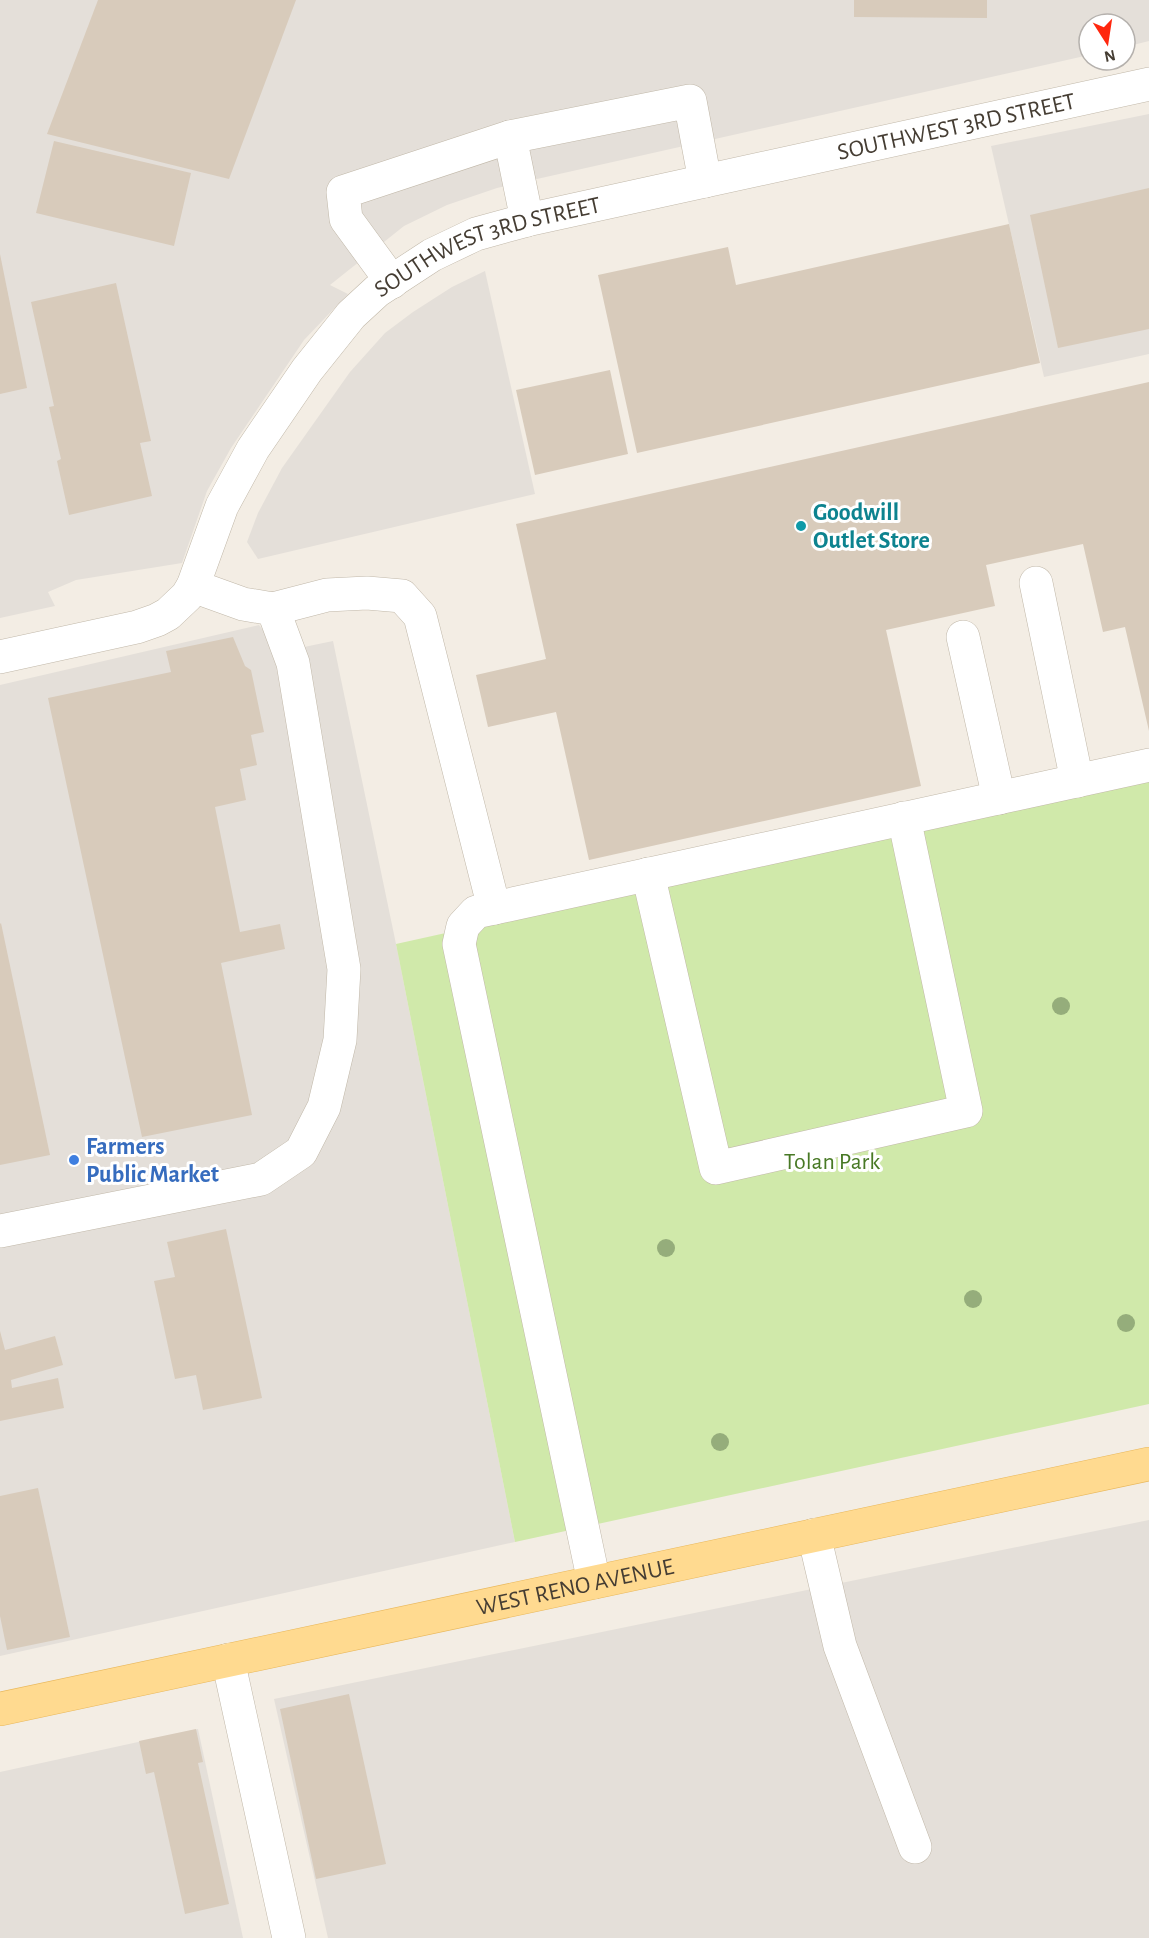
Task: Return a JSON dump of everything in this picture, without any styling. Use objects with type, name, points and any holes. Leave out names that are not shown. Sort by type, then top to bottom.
[{"type":"main road","name":"WEST RENO AVENUE","points":[[0,1709],[1149,1464]]},
{"type":"street","name":"SOUTHWEST 3RD STREET","points":[[0,657],[129,629],[157,620],[179,605],[193,586],[222,507],[253,449],[327,343],[351,315],[392,282],[432,255],[456,243],[476,234],[526,220],[1149,84]]},
{"type":"street","points":[[392,282],[346,219],[343,192],[510,137],[690,101],[705,181]]},
{"type":"street","points":[[510,137],[526,220]]},
{"type":"street","points":[[1036,583],[1077,781]]},
{"type":"street","points":[[193,586],[243,604],[273,609],[327,595],[367,593],[402,596],[420,616],[494,908]]},
{"type":"street","points":[[0,1231],[261,1179],[300,1152],[324,1107],[340,1040],[344,969],[293,663],[273,609]]},
{"type":"street","points":[[963,637],[999,798]]},
{"type":"street","points":[[594,1582],[459,944],[463,926],[476,912],[1149,765]]},
{"type":"street","points":[[648,874],[716,1168],[966,1111],[904,819]]},
{"type":"street","points":[[814,1535],[840,1646],[915,1847]]},
{"type":"street","points":[[228,1660],[289,1938]]},
{"type":"shaded area","points":[[0,0],[1149,0],[1149,41],[1137,44],[1137,12],[1077,12],[1077,58],[497,188],[447,205],[404,226],[330,285],[348,294],[304,340],[231,448],[207,491],[182,563],[76,580],[48,592],[55,606],[0,618]]},
{"type":"shaded area","points":[[1149,114],[1149,354],[1044,377],[991,146]]},
{"type":"shaded area","points":[[485,271],[535,494],[258,559],[247,542],[258,513],[282,468],[350,372],[385,333],[413,312],[452,287]]},
{"type":"shaded area","points":[[259,625],[280,652],[333,641],[515,1542],[0,1656],[0,685]]},
{"type":"shaded area","points":[[1149,1520],[1149,1938],[328,1938],[274,1699]]},
{"type":"shaded area","points":[[198,1729],[243,1938],[0,1938],[0,1772]]},
{"type":"green space","name":"Tolan Park","points":[[1149,778],[1149,1404],[515,1542],[396,944]]},
{"type":"building","points":[[98,0],[296,0],[229,179],[47,134]]},
{"type":"building","points":[[854,0],[987,0],[987,18],[854,17]]},
{"type":"building","points":[[54,141],[191,173],[174,246],[36,213]]},
{"type":"building","points":[[1149,188],[1149,329],[1058,348],[1030,215]]},
{"type":"building","points":[[1009,224],[1040,363],[637,453],[598,275],[728,247],[736,285]]},
{"type":"building","points":[[0,254],[27,388],[0,394]]},
{"type":"building","points":[[116,283],[151,441],[140,443],[152,496],[69,515],[57,461],[61,459],[49,407],[54,406],[31,302]]},
{"type":"building","points":[[610,370],[628,454],[535,475],[516,390]]},
{"type":"building","points":[[1149,382],[1149,731],[1125,627],[1103,632],[1083,544],[986,565],[995,606],[886,630],[921,786],[589,860],[556,712],[488,727],[476,675],[546,659],[516,524]]},
{"type":"building","points":[[233,637],[245,666],[251,670],[264,732],[251,735],[257,765],[240,769],[246,800],[215,807],[240,932],[280,924],[285,949],[221,963],[252,1115],[142,1137],[48,698],[171,672],[166,651]]},
{"type":"building","points":[[0,924],[50,1155],[0,1165]]},
{"type":"building","points":[[226,1229],[262,1398],[203,1410],[196,1375],[175,1379],[154,1281],[175,1277],[167,1242]]},
{"type":"building","points":[[0,1331],[5,1350],[55,1336],[63,1365],[11,1380],[12,1388],[58,1378],[64,1408],[0,1421]]},
{"type":"building","points":[[38,1488],[70,1637],[7,1650],[0,1616],[0,1496]]},
{"type":"building","points":[[349,1694],[386,1864],[316,1879],[280,1709]]},
{"type":"building","points":[[196,1729],[203,1762],[198,1763],[229,1904],[185,1914],[154,1772],[146,1774],[139,1741]]},
{"type":"place","name":"Goodwill Outlet Store","points":[[801,526]]},
{"type":"place","name":"Farmers Public Market","points":[[74,1160]]}]
